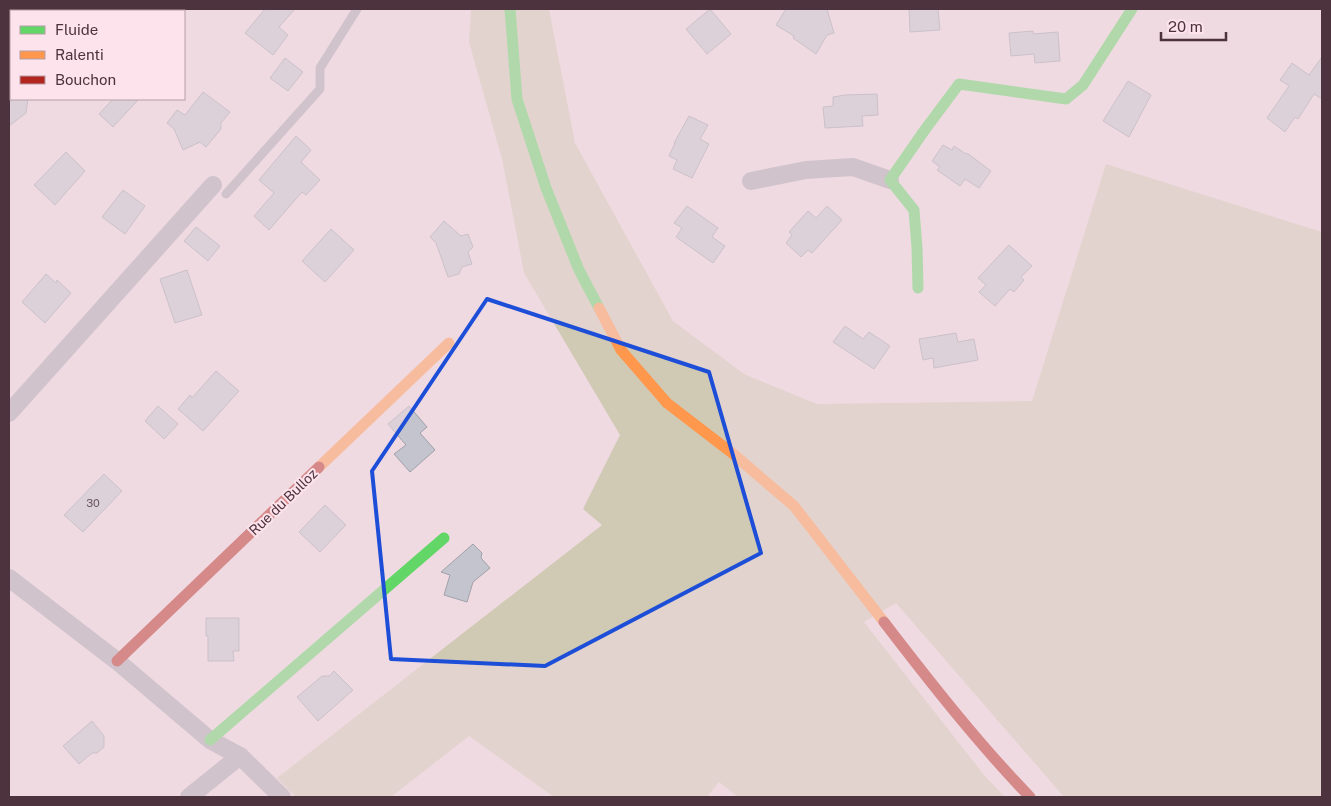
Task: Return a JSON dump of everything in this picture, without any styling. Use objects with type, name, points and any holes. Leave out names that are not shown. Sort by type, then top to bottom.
[{"type":"street","points":[[510,9],[517,99],[546,188],[579,270],[620,350],[666,403],[732,453],[794,506],[937,691],[1006,773],[1030,797]]},
{"type":"street","points":[[890,180],[959,84],[1066,99],[1082,85],[1132,9]]},
{"type":"street","points":[[751,181],[806,170],[853,167],[890,180],[914,210],[918,288]]},
{"type":"street","points":[[9,414],[219,189]]},
{"type":"street","name":"Rue du Bulloz","points":[[117,660],[449,343]]},
{"type":"street","points":[[210,740],[444,538]]},
{"type":"street","points":[[9,578],[117,660],[210,740],[240,756],[282,797]]},
{"type":"street","points":[[189,797],[240,756]]},
{"type":"lane","points":[[219,189],[320,89],[320,68],[357,9]]},
{"type":"highlighted area","points":[[487,299],[709,372],[761,553],[545,666],[391,659],[372,471]]},
{"type":"shaded area","points":[[471,9],[549,9],[575,143],[673,321],[744,374],[817,404],[1032,401],[1106,164],[1322,232],[1322,797],[1064,797],[896,603],[864,622],[984,775],[1005,797],[738,797],[719,782],[707,797],[554,797],[469,736],[391,797],[296,797],[277,778],[602,525],[583,509],[620,435],[524,273],[502,159],[469,42]]},
{"type":"building","points":[[265,9],[295,9],[279,27],[288,35],[273,55],[245,33]]},
{"type":"building","points":[[710,9],[731,34],[707,54],[686,29]]},
{"type":"building","points":[[786,9],[827,9],[834,33],[827,35],[816,54],[793,38],[794,36],[776,25]]},
{"type":"building","points":[[909,9],[938,9],[940,30],[910,32]]},
{"type":"building","points":[[1033,31],[1033,34],[1058,32],[1060,61],[1035,63],[1034,54],[1011,56],[1009,33]]},
{"type":"building","points":[[1322,57],[1322,99],[1314,94],[1298,119],[1295,117],[1285,132],[1267,118],[1289,86],[1280,80],[1292,63],[1309,75]]},
{"type":"building","points":[[285,58],[303,72],[288,91],[270,78]]},
{"type":"building","points":[[1128,81],[1151,95],[1129,137],[1103,121]]},
{"type":"building","points":[[203,92],[230,112],[221,123],[221,129],[206,147],[200,142],[183,150],[174,129],[167,123],[177,110],[185,115]]},
{"type":"building","points":[[877,94],[878,115],[862,116],[863,126],[825,128],[823,107],[833,106],[833,97]]},
{"type":"building","points":[[9,99],[28,100],[26,113],[9,126]]},
{"type":"building","points":[[112,100],[138,100],[113,127],[99,114]]},
{"type":"building","points":[[689,116],[708,125],[700,139],[709,144],[692,178],[673,169],[677,160],[669,156]]},
{"type":"building","points":[[296,136],[311,150],[301,162],[320,180],[306,195],[302,192],[269,230],[254,216],[274,193],[259,180]]},
{"type":"building","points":[[943,145],[952,150],[954,146],[967,153],[991,171],[979,188],[965,179],[960,186],[937,170],[940,167],[932,161]]},
{"type":"building","points":[[66,152],[85,171],[55,205],[34,185]]},
{"type":"building","points":[[123,190],[145,206],[125,234],[102,217]]},
{"type":"building","points":[[687,206],[718,228],[712,237],[725,246],[713,263],[676,237],[682,228],[674,223]]},
{"type":"building","points":[[827,206],[842,220],[812,253],[808,250],[801,257],[786,243],[792,235],[789,232],[808,211],[816,218]]},
{"type":"building","points":[[444,221],[461,236],[468,234],[473,247],[468,252],[472,264],[462,267],[459,274],[448,277],[436,243],[430,237]]},
{"type":"building","points":[[196,227],[220,246],[208,261],[184,241]]},
{"type":"building","points":[[331,229],[354,250],[325,282],[302,261]]},
{"type":"building","points":[[1009,245],[1032,266],[1021,277],[1024,280],[1014,292],[1010,289],[995,306],[979,292],[986,285],[978,278]]},
{"type":"building","points":[[187,270],[202,315],[175,323],[160,279]]},
{"type":"building","points":[[46,274],[56,283],[57,280],[71,293],[45,323],[22,302]]},
{"type":"building","points":[[845,326],[863,339],[869,332],[890,346],[874,369],[833,342]]},
{"type":"building","points":[[956,333],[958,342],[974,339],[978,360],[934,368],[933,358],[923,360],[919,339]]},
{"type":"building","points":[[216,371],[239,391],[203,431],[178,409],[190,395],[192,398]]},
{"type":"building","points":[[158,406],[178,424],[164,439],[145,421]]},
{"type":"building","points":[[409,406],[427,427],[420,433],[435,450],[410,472],[394,454],[406,445],[388,424]]},
{"type":"building","points":[[104,474],[122,491],[83,532],[64,515]]},
{"type":"building","points":[[325,505],[346,525],[320,552],[299,532]]},
{"type":"building","points":[[473,544],[482,553],[481,558],[490,568],[473,582],[467,602],[444,595],[450,575],[441,572]]},
{"type":"building","points":[[206,618],[239,618],[239,651],[233,651],[234,661],[208,661]]},
{"type":"building","points":[[334,671],[353,690],[318,721],[297,697],[322,676],[329,676]]},
{"type":"building","points":[[92,721],[104,736],[104,747],[97,753],[92,753],[79,764],[63,746]]},
{"type":"traffic: fast","points":[[510,9],[517,99],[546,188],[579,270],[599,308]]},
{"type":"traffic: fast","points":[[918,288],[914,210],[890,180],[959,84],[1066,99],[1083,85],[1132,9]]},
{"type":"traffic: fast","points":[[210,740],[444,538]]},
{"type":"traffic: slow","points":[[599,308],[621,350],[667,403],[732,453],[794,506],[884,622]]},
{"type":"traffic: slow","points":[[319,467],[449,343]]},
{"type":"traffic: jam","points":[[117,661],[319,467]]},
{"type":"traffic: jam","points":[[884,622],[936,689],[1030,797]]}]
